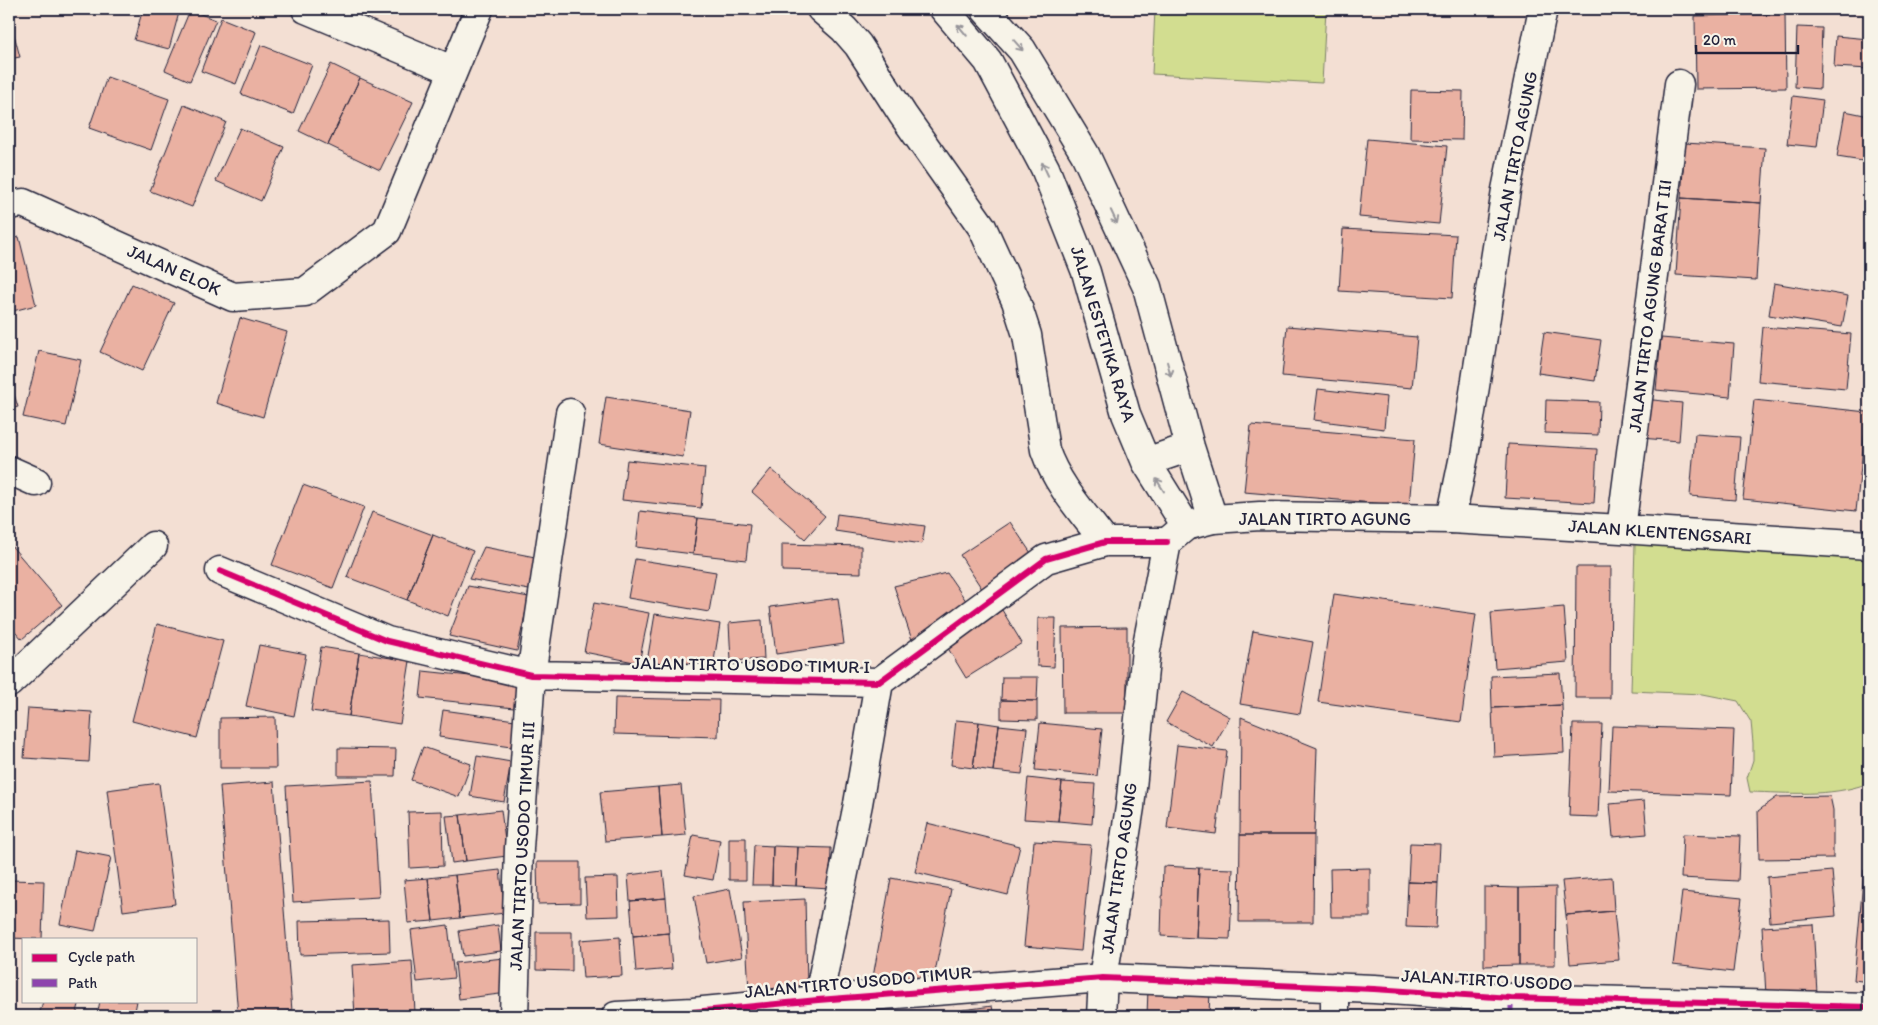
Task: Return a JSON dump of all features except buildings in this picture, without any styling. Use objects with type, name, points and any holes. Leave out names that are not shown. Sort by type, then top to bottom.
[{"type":"street","points":[[306,9],[452,70]]},
{"type":"street","name":"JALAN ELOK","points":[[9,205],[22,203],[233,297],[305,292],[387,231],[452,70],[479,9]]},
{"type":"street","points":[[821,9],[844,29],[858,45],[903,115],[982,227],[1016,301],[1027,335],[1045,450],[1051,467],[1059,481],[1105,542]]},
{"type":"street","name":"JALAN ESTETIKA RAYA","points":[[944,9],[988,61],[1046,168],[1086,272],[1126,414],[1176,534]]},
{"type":"street","points":[[985,9],[1022,50],[1084,154],[1147,287],[1190,447],[1213,519]]},
{"type":"street","name":"JALAN TIRTO AGUNG","points":[[1101,1016],[1103,978],[1130,807],[1146,650],[1176,534],[1213,519],[1260,516],[1451,520],[1464,456],[1506,190],[1543,9]]},
{"type":"street","name":"JALAN TIRTO AGUNG BARAT III","points":[[1621,529],[1679,84]]},
{"type":"street","points":[[1061,207],[1101,190]]},
{"type":"street","name":"JALAN TIRTO USODO TIMUR III","points":[[514,1016],[519,848],[532,675],[570,413]]},
{"type":"street","points":[[1146,462],[1190,447]]},
{"type":"street","points":[[9,470],[36,482]]},
{"type":"street","name":"JALAN KLENTENGSARI","points":[[1451,520],[1869,545]]},
{"type":"street","name":"JALAN TIRTO USODO TIMUR I","points":[[532,675],[879,682],[1046,558],[1105,542],[1176,534]]},
{"type":"street","points":[[9,683],[152,546]]},
{"type":"street","points":[[220,571],[387,641],[532,675]]},
{"type":"street","name":"JALAN TIRTO USODO TIMUR I","points":[[818,1000],[858,804],[879,682]]},
{"type":"street","name":"JALAN TIRTO USODO","points":[[1103,978],[1335,987],[1511,1007],[1869,1007]]},
{"type":"street","name":"JALAN TIRTO USODO TIMUR","points":[[616,1016],[744,1012],[818,1000],[1103,978]]},
{"type":"street","points":[[1335,987],[1335,1016]]},
{"type":"green space","points":[[1155,9],[1326,9],[1322,83],[1152,74]]},
{"type":"green space","points":[[1635,543],[1869,555],[1869,777],[1866,784],[1823,793],[1750,792],[1747,778],[1753,760],[1751,722],[1738,701],[1703,694],[1631,691]]},
{"type":"marked path","points":[[1511,998],[1511,1016]]},
{"type":"cycle path","points":[[220,571],[387,641],[531,675],[879,682],[1046,559],[1105,542],[1167,542]]},
{"type":"cycle path","points":[[616,1016],[693,1012],[818,1000],[1103,978],[1374,989],[1511,998],[1869,1007]]}]
